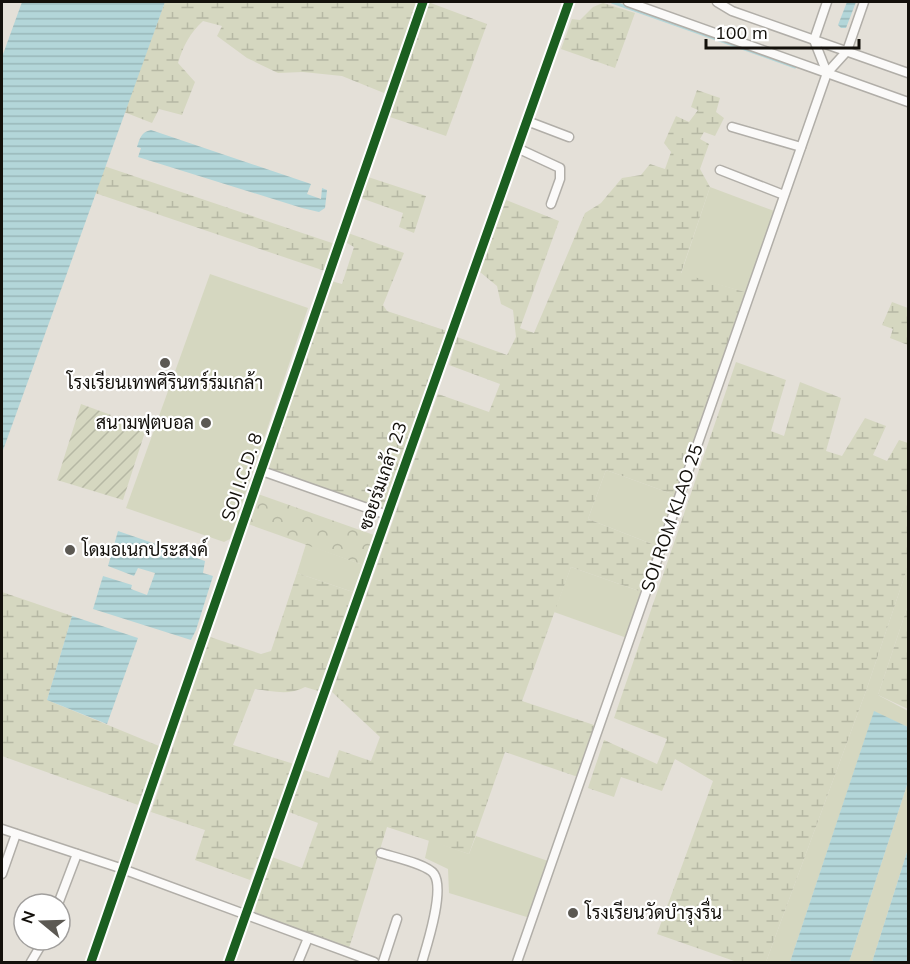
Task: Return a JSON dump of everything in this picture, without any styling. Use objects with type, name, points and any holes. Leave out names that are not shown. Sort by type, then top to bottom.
[{"type":"street","name":"SOI I.C.D. 8","points":[[91,963],[423,2]]},
{"type":"street","name":"ซอยร่มเกล้า 23","points":[[229,963],[569,2]]},
{"type":"street","points":[[628,2],[909,102]]},
{"type":"street","points":[[717,2],[732,11],[909,73]]},
{"type":"street","points":[[827,2],[814,40],[827,73]]},
{"type":"street","points":[[827,73],[847,51],[864,2]]},
{"type":"street","name":"SOI ROM KLAO 25","points":[[517,963],[827,73]]},
{"type":"street","points":[[527,121],[569,137]]},
{"type":"street","points":[[732,127],[801,147]]},
{"type":"street","points":[[517,148],[560,168],[560,179],[551,204]]},
{"type":"street","points":[[720,170],[784,195]]},
{"type":"street","points":[[262,471],[387,515]]},
{"type":"street","points":[[2,829],[124,870],[374,963]]},
{"type":"street","points":[[2,874],[16,834]]},
{"type":"street","points":[[381,853],[427,868],[434,874],[436,909],[422,963]]},
{"type":"street","points":[[63,892],[77,854]]},
{"type":"street","points":[[382,963],[397,919]]},
{"type":"street","points":[[298,963],[308,938]]},
{"type":"green space","points":[[165,2],[417,2],[384,93],[342,76],[303,72],[278,73],[247,58],[217,36],[222,26],[203,21],[188,40],[178,63],[195,82],[182,115],[159,109],[152,123],[124,112]]},
{"type":"green space","points":[[428,2],[487,24],[446,136],[390,117]]},
{"type":"green space","points":[[603,3],[635,13],[615,68],[561,49],[572,19],[580,20],[593,7]]},
{"type":"green space","points":[[697,90],[720,98],[716,112],[724,118],[715,136],[704,132],[700,139],[709,144],[700,169],[710,187],[681,273],[748,293],[675,495],[606,470],[588,519],[657,546],[642,592],[571,567],[522,701],[597,726],[578,777],[505,752],[469,854],[387,827],[349,948],[264,918],[255,912],[256,902],[272,857],[302,868],[318,823],[289,812],[304,770],[329,778],[339,750],[371,761],[380,737],[332,692],[438,394],[489,412],[500,384],[449,365],[457,337],[507,355],[516,337],[513,310],[501,304],[497,286],[480,272],[506,200],[559,221],[520,328],[534,333],[585,213],[601,203],[622,178],[641,175],[650,164],[665,169],[671,152],[664,143],[676,116],[689,122],[698,110],[691,107]]},
{"type":"green space","points":[[104,166],[335,244],[325,271],[95,193]]},
{"type":"green space","points":[[368,177],[426,196],[414,233],[399,227],[403,213],[361,198]]},
{"type":"green space","points":[[710,187],[777,212],[748,293],[681,274]]},
{"type":"green space","points":[[348,233],[404,253],[383,305],[387,311],[447,331],[383,510],[267,469],[331,281],[342,284],[354,247],[345,242]]},
{"type":"green space","points":[[210,274],[308,308],[230,539],[224,542],[126,508]]},
{"type":"green space","points":[[892,302],[908,308],[908,345],[890,338],[893,329],[882,325]]},
{"type":"green space","points":[[736,362],[786,380],[771,431],[784,436],[800,382],[841,398],[826,451],[842,456],[865,418],[886,426],[873,455],[887,461],[899,440],[908,443],[908,566],[866,691],[766,962],[737,962],[657,934],[713,781],[675,759],[662,791],[621,777],[614,797],[588,788],[604,740],[657,764],[667,739],[614,718]]},
{"type":"green space","points":[[81,404],[111,415],[108,420],[145,432],[123,500],[57,480]]},
{"type":"green space","points":[[606,470],[675,495],[657,546],[588,519]]},
{"type":"green space","points":[[258,494],[374,535],[363,565],[248,524]]},
{"type":"green space","points":[[306,544],[363,565],[353,592],[297,573]]},
{"type":"green space","points":[[908,566],[908,605],[878,695],[908,711],[908,727],[874,712],[790,962],[766,962],[866,691]]},
{"type":"green space","points":[[571,567],[642,592],[627,638],[554,612]]},
{"type":"green space","points":[[297,573],[353,592],[318,691],[305,687],[287,692],[255,689],[233,745],[294,764],[250,880],[195,860],[205,830],[151,812],[210,637],[261,654],[271,651]]},
{"type":"green space","points":[[2,592],[72,616],[47,700],[159,746],[138,805],[2,756]]},
{"type":"green space","points":[[908,605],[908,709],[878,695]]},
{"type":"green space","points":[[908,782],[908,849],[872,962],[849,962]]},
{"type":"green space","points":[[476,836],[548,861],[530,918],[449,893],[448,869],[425,858],[429,840],[469,854]]},
{"type":"water","points":[[22,2],[165,2],[2,453],[2,57]]},
{"type":"water","points":[[847,2],[856,2],[846,28],[841,28],[838,25]]},
{"type":"water","points":[[151,130],[311,184],[307,194],[321,199],[322,188],[327,190],[325,208],[319,212],[302,208],[138,157],[141,148],[137,147],[140,138],[145,132]]},
{"type":"water","points":[[118,531],[205,561],[203,573],[213,576],[191,640],[93,609],[103,576],[132,585],[131,589],[147,595],[155,573],[138,568],[134,576],[108,566]]},
{"type":"water","points":[[72,616],[138,638],[107,724],[47,700]]},
{"type":"water","points":[[874,711],[908,727],[908,782],[849,962],[790,962]]},
{"type":"water","points":[[908,849],[908,962],[872,962]]},
{"type":"waterway","points":[[612,2],[795,67]]},
{"type":"cycle path","points":[[91,962],[423,2]]},
{"type":"cycle path","points":[[229,962],[569,2]]},
{"type":"place","name":"โรงเรียนเทพศิรินทร์ร่มเกล้า","points":[[165,363]]},
{"type":"place","name":"สนามฟุตบอล","points":[[206,423]]},
{"type":"place","name":"โดมอเนกประสงค์","points":[[70,550]]},
{"type":"place","name":"โรงเรียนวัดบำรุงรื่น","points":[[573,913]]}]
